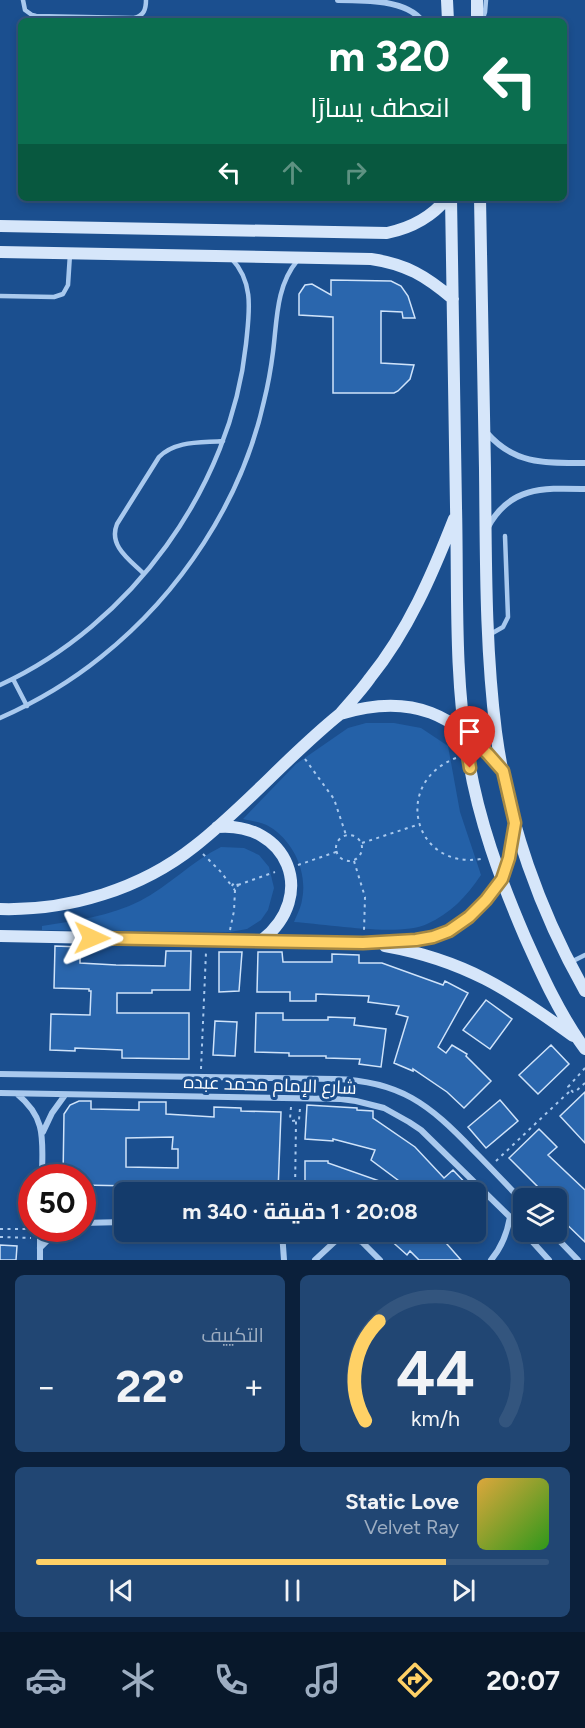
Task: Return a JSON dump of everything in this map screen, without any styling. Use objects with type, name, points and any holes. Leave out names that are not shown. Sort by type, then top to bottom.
[{"type":"main road","points":[[447,0],[447,18]]},
{"type":"main road","points":[[477,0],[479,18]]},
{"type":"main road","points":[[0,226],[387,233],[417,224],[430,216],[446,201]]},
{"type":"main road","points":[[449,201],[457,512],[456,621],[464,731],[478,807],[494,859],[536,961],[581,1044]]},
{"type":"main road","points":[[480,201],[486,531],[492,694],[503,771],[515,823],[544,907],[585,991]]},
{"type":"main road","points":[[0,252],[371,259],[407,267],[423,275],[453,299]]},
{"type":"main road","points":[[0,909],[40,908],[96,897],[148,875],[194,847],[218,827],[340,714],[371,678],[407,623],[436,564],[457,512]]},
{"type":"main road","points":[[340,714],[376,705],[413,707],[432,712],[464,731],[503,771]]},
{"type":"main road","points":[[0,936],[363,943],[433,937],[449,931],[469,917],[502,879],[509,858],[515,823]]},
{"type":"main road","points":[[218,827],[247,828],[261,834],[273,843],[288,868],[291,882],[288,909],[273,932],[262,940]]},
{"type":"main road","points":[[363,943],[421,954],[466,969],[518,996],[581,1044]]},
{"type":"street","points":[[338,0],[391,0],[408,6],[420,18]]},
{"type":"street","points":[[485,430],[502,448],[524,459],[536,462],[585,464]]},
{"type":"street","points":[[486,531],[498,511],[526,492],[549,488],[585,489]]},
{"type":"street","name":"شارع الإمام محمد عبده","points":[[0,1074],[342,1079],[380,1085],[409,1096],[436,1113],[513,1192]]},
{"type":"street","name":"شارع الإمام محمد عبده","points":[[0,1093],[301,1098],[356,1101],[377,1106],[397,1114],[432,1140],[510,1217],[549,1260]]},
{"type":"street","points":[[16,1093],[33,1111],[42,1133],[42,1164]]},
{"type":"street","points":[[42,1133],[52,1113],[65,1095]]},
{"type":"street","points":[[491,1260],[506,1236],[510,1217]]},
{"type":"street","points":[[96,1221],[114,1222]]},
{"type":"street","points":[[40,1242],[40,1260]]},
{"type":"street","points":[[40,1248],[46,1242]]},
{"type":"street","points":[[283,1242],[284,1260]]},
{"type":"street","points":[[315,1260],[334,1242]]},
{"type":"street","points":[[362,1242],[380,1260]]},
{"type":"street","points":[[561,1242],[578,1260]]},
{"type":"lane","points":[[23,0],[25,10],[36,16],[134,18],[144,12],[147,0]]},
{"type":"lane","points":[[481,18],[485,12],[486,0]]},
{"type":"lane","points":[[0,296],[54,297],[63,294],[68,285],[70,253]]},
{"type":"lane","points":[[0,685],[70,643],[105,615],[144,574],[176,533],[202,489],[223,441],[237,397],[245,351],[250,305],[247,283],[229,256]]},
{"type":"lane","points":[[0,718],[27,706],[65,683],[92,664],[134,628],[164,596],[215,525],[235,486],[251,445],[266,392],[282,289],[299,257]]},
{"type":"lane","points":[[144,574],[116,544],[114,530],[117,524],[164,452],[183,444],[223,441]]},
{"type":"lane","points":[[489,636],[503,627],[508,617],[505,536]]},
{"type":"lane","points":[[13,679],[27,706]]},
{"type":"lane","points":[[570,963],[585,955]]},
{"type":"path","points":[[298,751],[332,795],[346,835]]},
{"type":"path","points":[[468,754],[439,766],[426,780],[418,797],[420,824],[430,842],[445,854],[463,860],[494,859]]},
{"type":"path","points":[[362,843],[420,824]]},
{"type":"path","points":[[346,835],[356,836],[362,843],[362,854],[354,861],[343,860],[336,852],[338,841],[346,835]]},
{"type":"path","points":[[194,847],[220,871],[236,890]]},
{"type":"path","points":[[231,885],[236,883],[238,885],[336,852]]},
{"type":"path","points":[[354,861],[365,897],[363,943]]},
{"type":"path","points":[[228,940],[238,885]]},
{"type":"path","points":[[201,1077],[206,940]]},
{"type":"path","points":[[571,1090],[569,1085],[585,1068]]},
{"type":"path","points":[[571,1090],[575,1092],[585,1083]]},
{"type":"path","points":[[489,1167],[571,1090]]},
{"type":"path","points":[[291,1098],[291,1120],[296,1121]]},
{"type":"path","points":[[295,1182],[296,1121],[299,1119],[301,1098]]},
{"type":"path","points":[[0,1228],[18,1228]]},
{"type":"path","points":[[0,1237],[18,1237]]},
{"type":"shaded area","points":[[366,723],[394,723],[421,728],[448,746],[460,812],[481,875],[464,897],[451,909],[436,920],[415,928],[381,930],[294,922],[301,905],[303,889],[301,868],[297,858],[286,840],[270,827],[243,819],[296,764],[348,728]]},
{"type":"shaded area","points":[[221,847],[244,848],[259,855],[269,867],[274,888],[268,910],[261,920],[247,929],[230,932],[42,930],[42,926],[105,914],[140,901]]},
{"type":"building","points":[[331,280],[391,281],[401,286],[408,296],[415,318],[403,318],[402,312],[381,311],[381,363],[414,365],[410,379],[398,391],[394,393],[333,393],[333,317],[299,315],[299,294],[305,285],[312,284],[331,295]]},
{"type":"building","points":[[55,946],[80,947],[80,963],[116,965],[165,966],[166,951],[191,951],[190,990],[117,993],[117,1013],[189,1013],[189,1059],[122,1058],[122,1050],[75,1048],[75,1051],[50,1050],[51,1014],[90,1015],[91,991],[89,989],[54,988]]},
{"type":"building","points":[[219,952],[242,952],[239,991],[219,992]]},
{"type":"building","points":[[258,952],[282,952],[283,962],[332,962],[332,954],[359,955],[359,963],[382,963],[443,985],[445,981],[468,993],[438,1047],[446,1053],[452,1045],[467,1054],[466,1056],[491,1081],[464,1108],[447,1092],[413,1069],[413,1071],[394,1063],[408,1017],[396,1014],[399,1006],[368,1002],[369,996],[316,994],[316,1001],[290,1001],[290,992],[257,992]]},
{"type":"building","points":[[486,1000],[512,1019],[490,1049],[463,1030]]},
{"type":"building","points":[[256,1013],[283,1013],[283,1020],[355,1018],[354,1025],[386,1029],[381,1067],[359,1064],[360,1059],[255,1052]]},
{"type":"building","points":[[215,1021],[237,1022],[235,1056],[213,1055]]},
{"type":"building","points":[[551,1045],[569,1064],[538,1094],[519,1075]]},
{"type":"building","points":[[585,1092],[585,1143],[560,1116]]},
{"type":"building","points":[[500,1100],[518,1121],[486,1148],[468,1127]]},
{"type":"building","points":[[79,1101],[91,1101],[91,1109],[139,1110],[139,1102],[166,1102],[166,1114],[214,1117],[214,1107],[241,1108],[241,1111],[281,1112],[278,1182],[114,1182],[114,1186],[96,1185],[96,1164],[63,1164],[64,1114],[70,1105]],"holes":[[[173,1137],[172,1149],[178,1149],[178,1168],[126,1167],[126,1138]]]},
{"type":"building","points":[[307,1105],[373,1111],[373,1118],[415,1147],[444,1178],[453,1170],[464,1182],[401,1182],[371,1160],[375,1150],[333,1139],[333,1141],[305,1139]]},
{"type":"building","points":[[539,1129],[557,1147],[548,1155],[585,1190],[585,1242],[567,1225],[567,1188],[539,1188],[509,1158]]},
{"type":"building","points":[[305,1161],[328,1161],[328,1163],[382,1182],[305,1182]]},
{"type":"building","points":[[393,1242],[445,1242],[461,1260],[419,1260],[410,1251],[407,1255]]},
{"type":"building","points":[[0,1245],[17,1246],[16,1260],[0,1260]]},
{"type":"route","points":[[92,938],[363,943],[416,940],[449,931],[469,917],[502,879],[509,858],[515,823],[503,771],[464,731],[470,768]]}]
